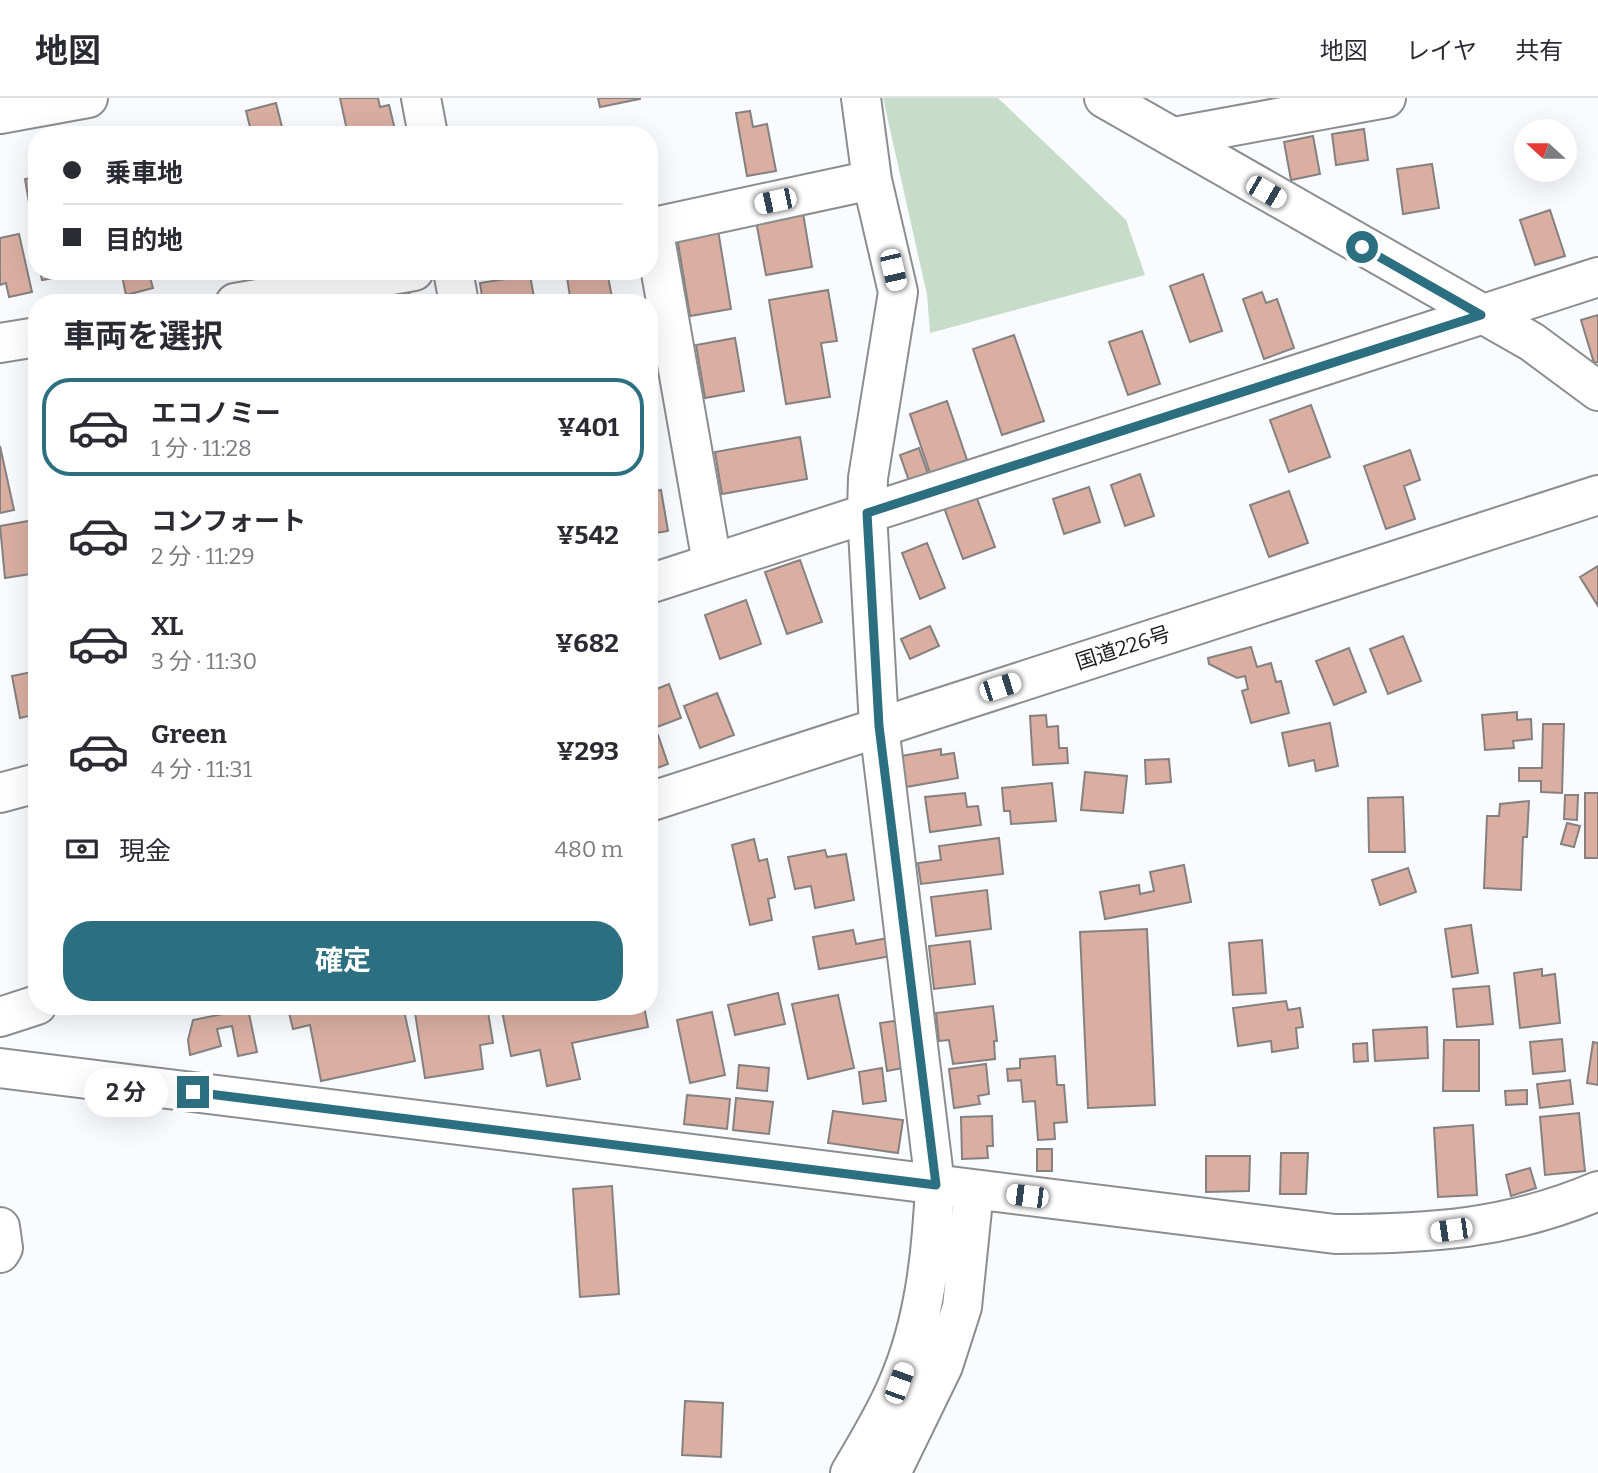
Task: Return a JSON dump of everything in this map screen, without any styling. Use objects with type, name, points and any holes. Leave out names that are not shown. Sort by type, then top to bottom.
[{"type":"main road","points":[[0,114],[88,98]]},
{"type":"main road","points":[[421,98],[426,126]]},
{"type":"main road","points":[[850,1473],[879,1425],[910,1351],[933,1230],[936,1185],[879,726],[867,513],[868,478],[898,292],[873,180],[861,98]]},
{"type":"main road","points":[[1104,98],[1532,342],[1598,391]]},
{"type":"main road","points":[[1174,137],[1386,98]]},
{"type":"main road","points":[[658,226],[873,180]]},
{"type":"main road","points":[[658,266],[712,563]]},
{"type":"main road","points":[[658,581],[1598,277]]},
{"type":"main road","points":[[286,294],[364,280]]},
{"type":"main road","points":[[0,343],[28,338]]},
{"type":"main road","name":"国道226号","points":[[658,799],[1598,495]]},
{"type":"main road","points":[[0,793],[28,785]]},
{"type":"main road","points":[[0,1017],[28,1007]]},
{"type":"main road","points":[[0,1068],[1335,1234],[1424,1234],[1503,1222],[1571,1203],[1598,1191]]},
{"type":"main road","points":[[891,1473],[943,1366],[962,1307],[974,1190]]},
{"type":"main road","points":[[0,1227],[3,1248],[0,1252]]},
{"type":"green space","points":[[883,98],[998,98],[1126,220],[1145,275],[930,333],[927,295]]},
{"type":"building","points":[[340,98],[378,98],[380,107],[389,105],[394,126],[346,126]]},
{"type":"building","points":[[598,98],[640,98],[640,99],[600,107]]},
{"type":"building","points":[[276,103],[282,126],[250,126],[246,111]]},
{"type":"building","points":[[750,111],[753,127],[767,124],[776,171],[747,176],[736,113]]},
{"type":"building","points":[[1364,129],[1368,160],[1336,165],[1332,134]]},
{"type":"building","points":[[1313,136],[1320,174],[1291,180],[1284,142]]},
{"type":"building","points":[[1432,164],[1439,208],[1403,214],[1397,169]]},
{"type":"building","points":[[1550,210],[1565,256],[1535,265],[1520,220]]},
{"type":"building","points":[[803,213],[812,267],[766,275],[756,221]]},
{"type":"building","points":[[718,230],[731,309],[690,316],[677,237]]},
{"type":"building","points":[[19,234],[32,292],[9,297],[6,283],[0,285],[0,238]]},
{"type":"building","points":[[1203,274],[1222,331],[1190,342],[1170,286]]},
{"type":"building","points":[[123,280],[151,280],[153,288],[126,294]]},
{"type":"building","points":[[531,280],[533,294],[482,294],[480,283]]},
{"type":"building","points":[[567,280],[609,280],[611,294],[570,294]]},
{"type":"building","points":[[408,285],[410,294],[372,294]]},
{"type":"building","points":[[828,290],[837,341],[821,343],[830,397],[786,404],[769,300]]},
{"type":"building","points":[[1262,292],[1266,303],[1277,299],[1294,348],[1264,359],[1243,299]]},
{"type":"building","points":[[1598,315],[1598,362],[1594,363],[1581,320]]},
{"type":"building","points":[[1142,331],[1160,384],[1128,395],[1109,342]]},
{"type":"building","points":[[1014,335],[1044,421],[1002,435],[973,349]]},
{"type":"building","points":[[735,338],[744,391],[705,398],[696,345]]},
{"type":"building","points":[[947,401],[967,460],[930,473],[910,414]]},
{"type":"building","points":[[1311,405],[1330,457],[1289,472],[1270,420]]},
{"type":"building","points":[[800,437],[807,479],[722,494],[715,452]]},
{"type":"building","points":[[0,446],[14,510],[0,513]]},
{"type":"building","points":[[919,448],[928,474],[909,481],[900,455]]},
{"type":"building","points":[[1410,450],[1420,480],[1404,486],[1415,519],[1386,529],[1364,466]]},
{"type":"building","points":[[1140,474],[1154,516],[1125,526],[1111,485]]},
{"type":"building","points":[[1089,487],[1100,522],[1064,534],[1053,499]]},
{"type":"building","points":[[658,490],[661,490],[668,531],[658,533]]},
{"type":"building","points":[[1289,491],[1308,543],[1269,557],[1250,505]]},
{"type":"building","points":[[975,493],[995,547],[963,559],[943,505]]},
{"type":"building","points":[[28,521],[28,574],[5,578],[0,526]]},
{"type":"building","points":[[927,543],[945,588],[920,599],[902,553]]},
{"type":"building","points":[[800,560],[822,622],[787,634],[765,572]]},
{"type":"building","points":[[1598,566],[1598,606],[1580,577]]},
{"type":"building","points":[[746,600],[761,644],[720,659],[705,615]]},
{"type":"building","points":[[930,626],[939,646],[910,659],[901,639]]},
{"type":"building","points":[[1403,636],[1421,681],[1388,694],[1370,649]]},
{"type":"building","points":[[1251,647],[1257,667],[1271,663],[1276,682],[1281,681],[1289,713],[1251,723],[1242,691],[1248,689],[1245,676],[1237,678],[1209,664],[1208,658]]},
{"type":"building","points":[[1349,648],[1366,692],[1334,705],[1316,661]]},
{"type":"building","points":[[28,673],[28,716],[20,718],[12,676]]},
{"type":"building","points":[[669,684],[681,718],[658,727],[658,688]]},
{"type":"building","points":[[717,693],[734,735],[700,748],[684,706]]},
{"type":"building","points":[[1517,712],[1517,720],[1531,719],[1532,739],[1513,741],[1514,748],[1485,750],[1482,715]]},
{"type":"building","points":[[1046,715],[1047,727],[1058,726],[1059,748],[1067,748],[1068,763],[1033,765],[1030,716]]},
{"type":"building","points":[[1330,723],[1338,766],[1316,771],[1314,760],[1289,766],[1282,733]]},
{"type":"building","points":[[1543,724],[1564,724],[1562,793],[1541,792],[1541,781],[1519,781],[1519,768],[1542,768]]},
{"type":"building","points":[[658,735],[668,764],[658,768]]},
{"type":"building","points":[[941,749],[941,755],[954,753],[958,778],[906,787],[901,756]]},
{"type":"building","points":[[1169,759],[1171,782],[1146,784],[1145,760]]},
{"type":"building","points":[[1085,772],[1127,776],[1123,813],[1081,810]]},
{"type":"building","points":[[1052,783],[1056,821],[1011,824],[1010,811],[1004,811],[1002,788]]},
{"type":"building","points":[[965,793],[967,807],[978,806],[981,825],[930,832],[925,797]]},
{"type":"building","points":[[1585,793],[1598,793],[1598,858],[1585,858]]},
{"type":"building","points":[[1565,795],[1578,795],[1577,820],[1564,819]]},
{"type":"building","points":[[1403,797],[1405,852],[1369,852],[1368,798]]},
{"type":"building","points":[[1529,801],[1527,837],[1523,837],[1521,890],[1484,888],[1487,816],[1499,816],[1500,804]]},
{"type":"building","points":[[1567,823],[1580,826],[1574,847],[1561,844]]},
{"type":"building","points":[[999,838],[1003,874],[921,884],[918,863],[941,860],[939,846]]},
{"type":"building","points":[[754,839],[759,861],[767,859],[775,897],[768,899],[772,920],[750,925],[732,845]]},
{"type":"building","points":[[825,850],[827,857],[846,854],[854,900],[815,908],[811,886],[795,889],[788,857]]},
{"type":"building","points":[[1184,865],[1191,902],[1105,919],[1100,892],[1139,885],[1140,894],[1154,891],[1150,872]]},
{"type":"building","points":[[1408,868],[1416,892],[1380,905],[1372,880]]},
{"type":"building","points":[[987,890],[991,929],[936,936],[931,897]]},
{"type":"building","points":[[1471,925],[1478,973],[1452,977],[1445,929]]},
{"type":"building","points":[[1147,929],[1155,1105],[1088,1108],[1080,932]]},
{"type":"building","points":[[853,930],[856,944],[888,938],[891,956],[819,969],[813,937]]},
{"type":"building","points":[[1262,940],[1266,993],[1233,995],[1229,943]]},
{"type":"building","points":[[970,941],[975,984],[934,989],[929,946]]},
{"type":"building","points":[[1542,969],[1542,976],[1555,974],[1560,1023],[1520,1028],[1514,973]]},
{"type":"building","points":[[1489,986],[1493,1024],[1457,1027],[1453,989]]},
{"type":"building","points":[[778,993],[785,1024],[735,1035],[728,1005]]},
{"type":"building","points":[[838,995],[854,1068],[808,1079],[792,1004]]},
{"type":"building","points":[[1286,1001],[1288,1010],[1300,1008],[1303,1027],[1296,1028],[1298,1048],[1272,1052],[1271,1041],[1238,1046],[1233,1008]]},
{"type":"building","points":[[993,1006],[997,1041],[994,1041],[995,1059],[953,1064],[949,1040],[939,1041],[936,1013]]},
{"type":"building","points":[[712,1012],[725,1075],[690,1083],[677,1020]]},
{"type":"building","points":[[218,1015],[249,1015],[257,1052],[238,1056],[232,1026],[217,1029],[221,1046],[190,1055],[188,1040],[193,1020]]},
{"type":"building","points":[[290,1015],[405,1015],[415,1061],[321,1081],[310,1025],[293,1029]]},
{"type":"building","points":[[415,1015],[488,1015],[493,1043],[480,1045],[483,1069],[425,1078]]},
{"type":"building","points":[[503,1015],[646,1015],[648,1027],[572,1043],[580,1079],[547,1086],[540,1050],[511,1056]]},
{"type":"building","points":[[901,1020],[908,1067],[887,1071],[880,1023]]},
{"type":"building","points":[[1427,1027],[1428,1058],[1375,1061],[1373,1030]]},
{"type":"building","points":[[1562,1039],[1565,1071],[1533,1074],[1530,1042]]},
{"type":"building","points":[[1444,1040],[1479,1040],[1479,1091],[1443,1091]]},
{"type":"building","points":[[1593,1042],[1598,1043],[1598,1085],[1587,1083]]},
{"type":"building","points":[[1367,1043],[1368,1061],[1354,1062],[1353,1044]]},
{"type":"building","points":[[1055,1056],[1057,1085],[1064,1085],[1067,1122],[1054,1123],[1055,1139],[1038,1140],[1035,1101],[1023,1102],[1021,1080],[1008,1081],[1007,1069],[1020,1068],[1020,1059]]},
{"type":"building","points":[[986,1064],[989,1094],[978,1096],[980,1104],[954,1108],[949,1069]]},
{"type":"building","points":[[739,1065],[769,1068],[767,1091],[737,1088]]},
{"type":"building","points":[[882,1068],[886,1101],[863,1104],[859,1072]]},
{"type":"building","points":[[1570,1080],[1573,1104],[1540,1108],[1537,1084]]},
{"type":"building","points":[[1527,1090],[1527,1104],[1506,1105],[1505,1091]]},
{"type":"building","points":[[687,1095],[730,1099],[727,1129],[684,1124]]},
{"type":"building","points":[[736,1098],[773,1102],[769,1134],[733,1130]]},
{"type":"building","points":[[833,1111],[903,1120],[898,1153],[828,1143]]},
{"type":"building","points":[[1579,1113],[1585,1171],[1545,1175],[1540,1117]]},
{"type":"building","points":[[992,1116],[993,1146],[987,1146],[988,1158],[962,1159],[961,1117]]},
{"type":"building","points":[[1473,1125],[1477,1195],[1438,1197],[1434,1128]]},
{"type":"building","points":[[1037,1149],[1052,1149],[1052,1171],[1037,1171]]},
{"type":"building","points":[[1281,1153],[1308,1153],[1306,1194],[1280,1194]]},
{"type":"building","points":[[1206,1156],[1250,1156],[1249,1191],[1206,1192]]},
{"type":"building","points":[[1530,1168],[1536,1188],[1511,1196],[1506,1175]]},
{"type":"building","points":[[612,1186],[619,1294],[580,1297],[573,1189]]},
{"type":"building","points":[[685,1401],[723,1403],[721,1457],[682,1455]]},
{"type":"route","points":[[193,1092],[936,1185],[879,726],[867,513],[1481,315],[1362,247]]}]
